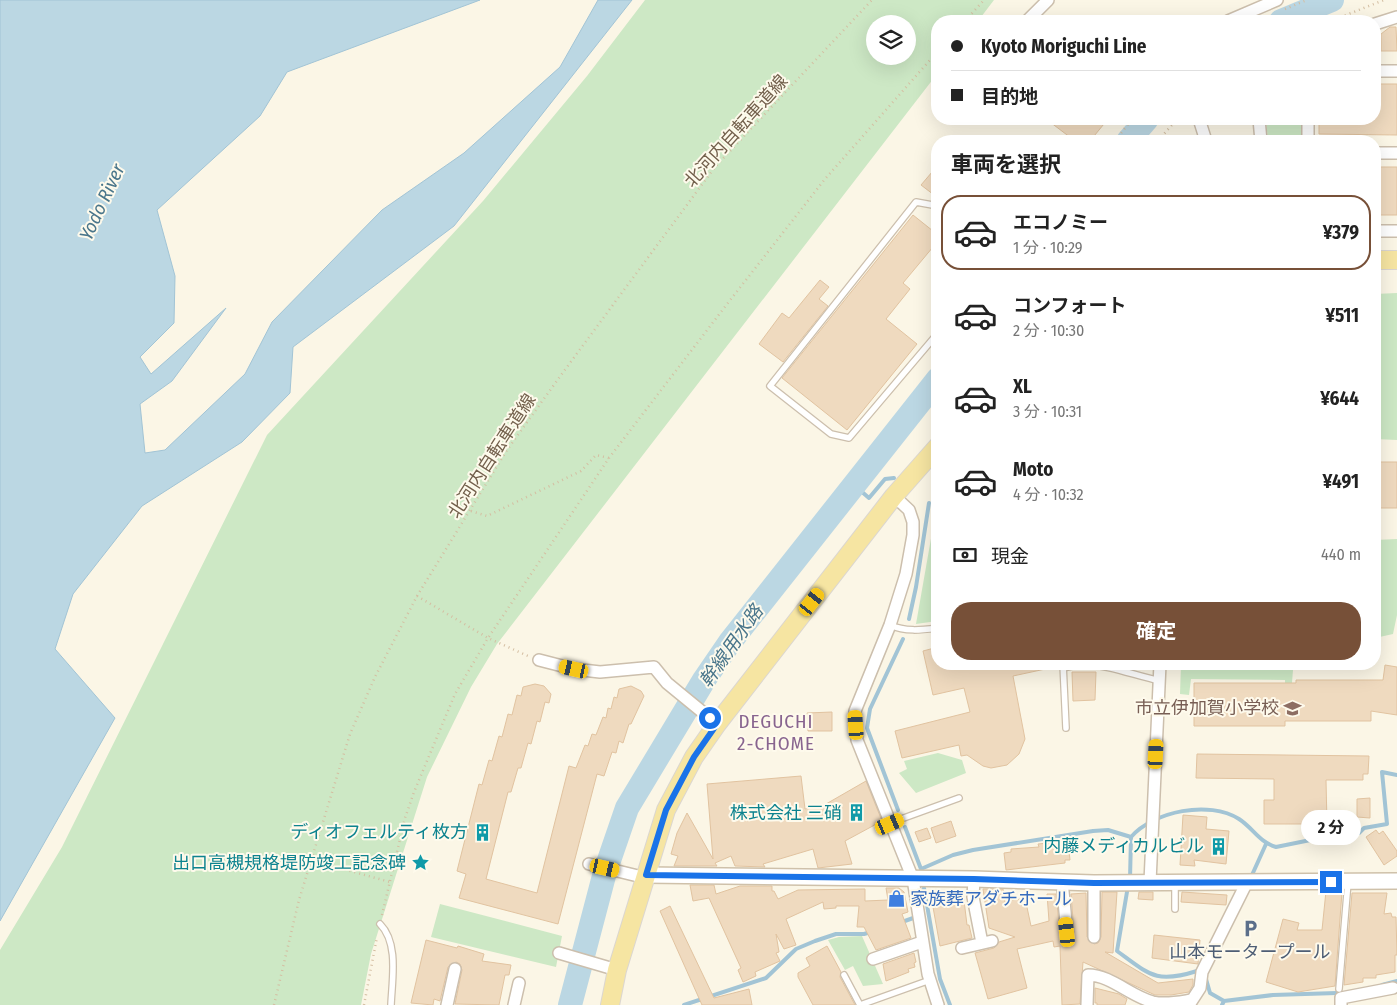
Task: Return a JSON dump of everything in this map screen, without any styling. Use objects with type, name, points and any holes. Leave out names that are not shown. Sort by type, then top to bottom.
[{"type":"main road","points":[[1381,260],[1397,260]]},
{"type":"main road","points":[[610,1005],[613,969],[642,875],[666,810],[713,721],[894,496],[931,454]]},
{"type":"street","points":[[1033,15],[1048,0]]},
{"type":"street","points":[[1244,15],[1277,0]]},
{"type":"street","points":[[1381,22],[1397,17]]},
{"type":"street","points":[[1381,71],[1397,72]]},
{"type":"street","points":[[1381,153],[1397,153]]},
{"type":"street","points":[[1381,231],[1397,230]]},
{"type":"street","points":[[894,496],[909,510],[913,522],[906,574],[890,626],[855,711],[857,740],[913,879],[922,942],[930,980],[938,1005]]},
{"type":"street","points":[[538,660],[574,669],[600,672],[654,668],[667,683],[713,721]]},
{"type":"street","points":[[1150,882],[1160,670]]},
{"type":"street","points":[[589,864],[642,875],[974,879],[1094,883],[1348,882],[1397,880]]},
{"type":"street","points":[[962,948],[987,942],[973,897],[974,879]]},
{"type":"street","points":[[1062,881],[1067,932]]},
{"type":"street","points":[[1087,1005],[1088,975],[1098,975],[1135,1000],[1172,1004],[1190,1003],[1200,988],[1202,972],[1247,882]]},
{"type":"street","points":[[1094,883],[1094,937]]},
{"type":"street","points":[[873,960],[922,942]]},
{"type":"street","points":[[559,953],[613,969]]},
{"type":"street","points":[[447,1005],[455,969]]},
{"type":"street","points":[[514,1005],[519,983]]},
{"type":"street","points":[[1341,1005],[1341,998],[1392,988]]},
{"type":"lane","points":[[931,205],[916,202],[770,386],[831,434],[849,438],[931,341]]},
{"type":"lane","points":[[890,626],[899,629],[931,629]]},
{"type":"lane","points":[[1063,670],[1066,728]]},
{"type":"lane","points":[[1118,670],[1160,681]]},
{"type":"lane","points":[[890,824],[959,798]]},
{"type":"lane","points":[[1175,882],[1175,909]]},
{"type":"lane","points":[[1339,989],[1348,882]]},
{"type":"lane","points":[[380,924],[388,931],[393,958],[391,1005]]},
{"type":"lane","points":[[844,975],[860,1005],[930,980]]},
{"type":"path","name":"北河内自転車道線","points":[[274,1005],[310,860],[350,734],[375,677],[416,596],[508,450],[715,167],[872,0]]},
{"type":"path","points":[[970,15],[984,0]]},
{"type":"path","points":[[1346,15],[1384,0]]},
{"type":"path","points":[[364,1005],[380,924],[414,792],[455,694],[488,638],[609,458],[825,179],[931,59]]},
{"type":"path","points":[[1120,135],[1127,125]]},
{"type":"path","points":[[1163,135],[1172,125]]},
{"type":"path","points":[[471,511],[487,516],[581,471],[596,455],[609,458]]},
{"type":"path","points":[[416,596],[488,638],[538,660]]},
{"type":"path","points":[[310,860],[390,882]]},
{"type":"green space","points":[[645,0],[994,0],[983,15],[931,15],[931,82],[497,644],[471,687],[427,777],[371,954],[361,1005],[0,1005],[0,950],[62,847],[267,435],[483,201],[587,76]]},
{"type":"green space","points":[[1267,125],[1304,125],[1304,135],[1267,135]]},
{"type":"green space","points":[[1397,293],[1397,440],[1381,439],[1381,294]]},
{"type":"green space","points":[[931,538],[931,622],[916,624]]},
{"type":"green space","points":[[1397,539],[1397,615],[1393,634],[1381,637],[1381,540]]},
{"type":"green space","points":[[1181,670],[1293,670],[1291,695],[1285,698],[1285,680],[1191,679],[1189,695],[1180,694]]},
{"type":"green space","points":[[938,753],[962,760],[966,773],[916,793],[899,773],[907,769],[904,761]]},
{"type":"green space","points":[[440,904],[562,936],[556,967],[431,937]]},
{"type":"green space","points":[[862,936],[883,984],[863,986],[853,966],[845,970],[828,940],[839,937]]},
{"type":"water","name":"Yodo River","points":[[0,0],[480,0],[287,72],[260,116],[157,210],[175,276],[174,323],[140,357],[151,374],[226,308],[172,381],[140,404],[145,453],[165,450],[245,374],[272,322],[382,210],[464,153],[560,67],[598,0],[632,0],[454,226],[293,347],[290,393],[242,442],[142,506],[73,594],[55,649],[115,718],[0,921]]},
{"type":"building","points":[[1390,27],[1396,27],[1397,51],[1381,51],[1381,34]]},
{"type":"building","points":[[1381,84],[1397,84],[1397,135],[1319,134],[1319,125],[1381,125]]},
{"type":"building","points":[[1054,125],[1103,125],[1095,135],[1067,135]]},
{"type":"building","points":[[1381,167],[1397,167],[1397,215],[1381,215]]},
{"type":"building","points":[[931,173],[931,193],[921,185]]},
{"type":"building","points":[[913,215],[931,229],[931,249],[903,283],[910,289],[886,319],[917,344],[847,430],[782,378]]},
{"type":"building","points":[[820,280],[829,287],[819,299],[828,306],[783,362],[759,344],[782,313],[789,318]]},
{"type":"building","points":[[1381,462],[1397,462],[1397,508],[1381,508]]},
{"type":"building","points":[[931,649],[931,670],[1041,670],[1013,676],[1025,739],[1019,754],[1007,765],[991,768],[983,766],[967,755],[961,756],[959,745],[902,758],[895,731],[970,712],[964,688],[933,695],[923,651]]},
{"type":"building","points":[[1385,665],[1397,667],[1397,715],[1371,711],[1371,721],[1285,721],[1285,726],[1194,726],[1194,683],[1296,683],[1296,680],[1383,680]]},
{"type":"building","points":[[1072,672],[1096,672],[1095,700],[1073,701]]},
{"type":"building","name":"ディオフェルティ枚方","points":[[535,684],[544,686],[551,694],[549,703],[545,702],[540,722],[537,721],[531,744],[528,743],[521,768],[518,768],[511,792],[508,792],[486,879],[537,893],[569,766],[576,768],[585,745],[588,746],[592,734],[596,735],[603,717],[606,718],[608,708],[611,709],[614,697],[617,698],[619,689],[631,686],[641,691],[644,696],[631,724],[629,724],[623,743],[619,741],[616,753],[612,752],[604,776],[597,774],[558,924],[459,898],[466,874],[457,871],[479,784],[482,785],[489,760],[492,761],[499,736],[502,737],[508,714],[512,715],[517,695],[521,696],[523,687]]},
{"type":"building","points":[[832,712],[832,731],[808,731],[807,713]]},
{"type":"building","points":[[1197,754],[1369,756],[1368,774],[1363,774],[1363,780],[1326,780],[1327,824],[1264,824],[1264,800],[1274,800],[1274,779],[1196,778]]},
{"type":"building","points":[[801,776],[805,809],[826,804],[866,781],[882,821],[845,841],[852,864],[818,868],[813,849],[763,864],[765,867],[735,866],[731,856],[715,863],[717,866],[674,866],[678,856],[671,854],[677,833],[687,813],[713,859],[707,784]]},
{"type":"building","points":[[1370,798],[1370,818],[1357,817],[1357,799]]},
{"type":"building","points":[[1183,815],[1207,817],[1206,829],[1229,831],[1226,864],[1194,860],[1195,866],[1180,865]]},
{"type":"building","points":[[951,821],[956,836],[936,843],[931,828]]},
{"type":"building","points":[[927,828],[931,838],[919,842],[915,832]]},
{"type":"building","points":[[1376,830],[1379,834],[1383,831],[1397,851],[1397,856],[1384,865],[1366,837]]},
{"type":"building","points":[[1068,841],[1070,860],[1065,860],[1065,863],[1006,870],[1004,853],[1011,852],[1011,849],[1039,847],[1038,844]]},
{"type":"building","points":[[690,885],[714,885],[716,894],[740,886],[772,886],[772,891],[774,891],[778,899],[798,890],[865,889],[865,901],[888,900],[886,888],[899,888],[904,892],[908,912],[902,914],[911,938],[876,950],[864,927],[857,927],[859,906],[836,906],[836,908],[824,909],[823,902],[786,919],[796,945],[784,949],[776,934],[779,952],[776,953],[780,961],[755,972],[756,976],[743,982],[738,970],[741,968],[709,898],[693,901]]},
{"type":"building","points":[[983,889],[1003,889],[1005,902],[1025,898],[1031,926],[1049,921],[1047,894],[1056,894],[1060,933],[1067,939],[1072,938],[1074,932],[1071,894],[1086,893],[1087,937],[1094,944],[1098,943],[1101,937],[1102,892],[1117,892],[1113,953],[1105,952],[1158,983],[1193,979],[1193,985],[1189,992],[1155,995],[1083,962],[1080,1004],[1062,1005],[1060,946],[1054,947],[1053,941],[1017,949],[1027,988],[988,999],[975,953],[994,948],[999,942],[1015,937],[989,928]]},
{"type":"building","points":[[1326,891],[1342,892],[1335,986],[1298,992],[1266,982],[1283,919],[1299,923],[1297,930],[1322,930]]},
{"type":"building","points":[[963,892],[967,925],[969,925],[972,938],[940,946],[931,896]]},
{"type":"building","points":[[1139,892],[1153,892],[1153,900],[1138,899]]},
{"type":"building","points":[[1182,892],[1227,895],[1226,905],[1181,902]]},
{"type":"building","points":[[1352,893],[1387,893],[1384,914],[1391,913],[1392,917],[1396,917],[1397,955],[1395,955],[1395,972],[1376,975],[1376,978],[1363,978],[1363,982],[1344,985]]},
{"type":"building","points":[[670,906],[714,998],[749,989],[752,1005],[702,1005],[660,911]]},
{"type":"building","points":[[1154,935],[1200,940],[1198,964],[1152,958]]},
{"type":"building","points":[[426,940],[457,948],[458,946],[484,954],[482,961],[511,965],[509,975],[505,975],[499,1005],[455,1004],[462,970],[460,964],[456,962],[448,967],[440,1001],[434,999],[433,1005],[411,1003]]},
{"type":"building","points":[[827,946],[841,972],[840,977],[855,1005],[813,1005],[798,977],[798,973],[810,966],[806,958]]},
{"type":"building","points":[[914,953],[915,967],[908,969],[909,972],[886,981],[883,964]]},
{"type":"building","points":[[1095,988],[1119,994],[1127,999],[1125,1005],[1097,1005],[1095,1003]]},
{"type":"waterway","name":"幹線用水路","points":[[1296,15],[1332,0]]},
{"type":"waterway","name":"幹線用水路","points":[[1133,135],[1142,125]]},
{"type":"waterway","name":"幹線用水路","points":[[570,1005],[605,872],[627,808],[704,680],[730,642],[931,388]]},
{"type":"waterway","points":[[854,485],[869,498],[885,479],[894,478]]},
{"type":"waterway","points":[[909,619],[929,503]]},
{"type":"waterway","points":[[898,810],[867,728],[870,709],[903,639]]},
{"type":"waterway","points":[[1130,879],[1131,837],[1141,828],[1167,815],[1198,809],[1227,813],[1239,819],[1265,842],[1276,847],[1340,834],[1359,833],[1364,828],[1387,824],[1382,772],[1397,775]]},
{"type":"waterway","points":[[905,827],[921,869],[953,855],[973,850],[1093,831],[1108,830],[1131,837]]},
{"type":"waterway","points":[[1252,875],[1266,844]]},
{"type":"waterway","points":[[1128,886],[1117,951],[1154,975],[1172,977],[1197,971]]},
{"type":"waterway","points":[[924,888],[940,979],[950,1005]]},
{"type":"waterway","points":[[902,922],[916,917]]},
{"type":"waterway","points":[[684,1005],[766,978],[796,949],[815,941],[836,934],[864,934],[871,932]]},
{"type":"waterway","points":[[1206,979],[1210,993],[1224,1001],[1222,1005]]},
{"type":"waterway","points":[[1382,985],[1397,981]]},
{"type":"waterway","points":[[1224,1001],[1273,995],[1337,993]]},
{"type":"place","name":"市立伊加賀小学校","points":[[1293,708]]},
{"type":"place","name":"株式会社 三硝","points":[[856,813]]},
{"type":"place","name":"ディオフェルティ枚方","points":[[482,832]]},
{"type":"place","name":"内藤メディカルビル","points":[[1218,846]]},
{"type":"place","name":"出口高槻規格堤防竣工記念碑","points":[[420,863]]},
{"type":"place","name":"家族葬アダチホール","points":[[896,899]]},
{"type":"place","name":"山本モータープール","points":[[1250,929]]},
{"type":"district","name":"DEGUCHI 2-CHOME","points":[[776,732]]},
{"type":"route","points":[[710,718],[717,724],[694,757],[666,810],[646,875],[974,879],[1094,883],[1331,882]]}]
